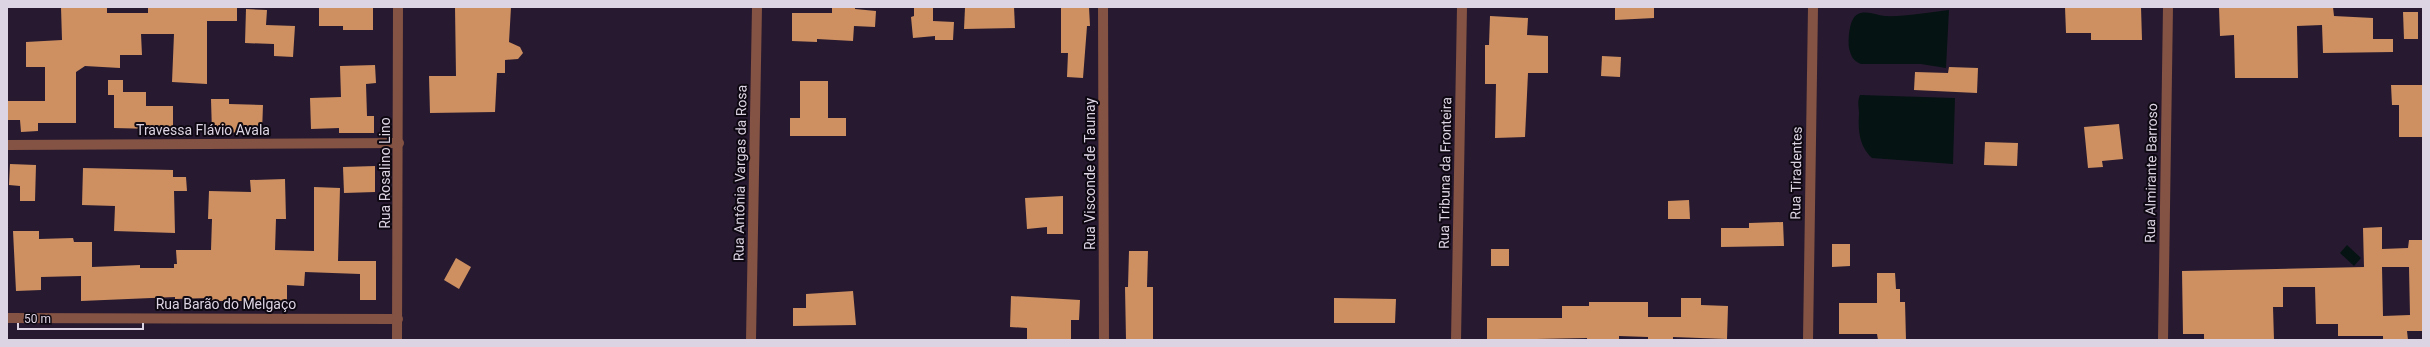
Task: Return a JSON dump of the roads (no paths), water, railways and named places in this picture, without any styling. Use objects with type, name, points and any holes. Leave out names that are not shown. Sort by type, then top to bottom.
[{"type":"street","name":"Rua Rosalino Lino","points":[[398,7],[398,340]]},
{"type":"street","name":"Rua Antônia Vargas da Rosa","points":[[751,340],[757,7]]},
{"type":"street","name":"Rua Visconde de Taunay","points":[[1103,7],[1104,340]]},
{"type":"street","name":"Rua Tribuna da Fronteira","points":[[1456,340],[1462,7]]},
{"type":"street","name":"Rua Tiradentes","points":[[1808,340],[1813,7]]},
{"type":"street","name":"Rua Almirante Barroso","points":[[2163,340],[2168,7]]},
{"type":"street","name":"Travessa Flávio Avala","points":[[7,145],[399,143]]},
{"type":"street","name":"Rua Barão do Melgaço","points":[[7,318],[398,319]]}]
